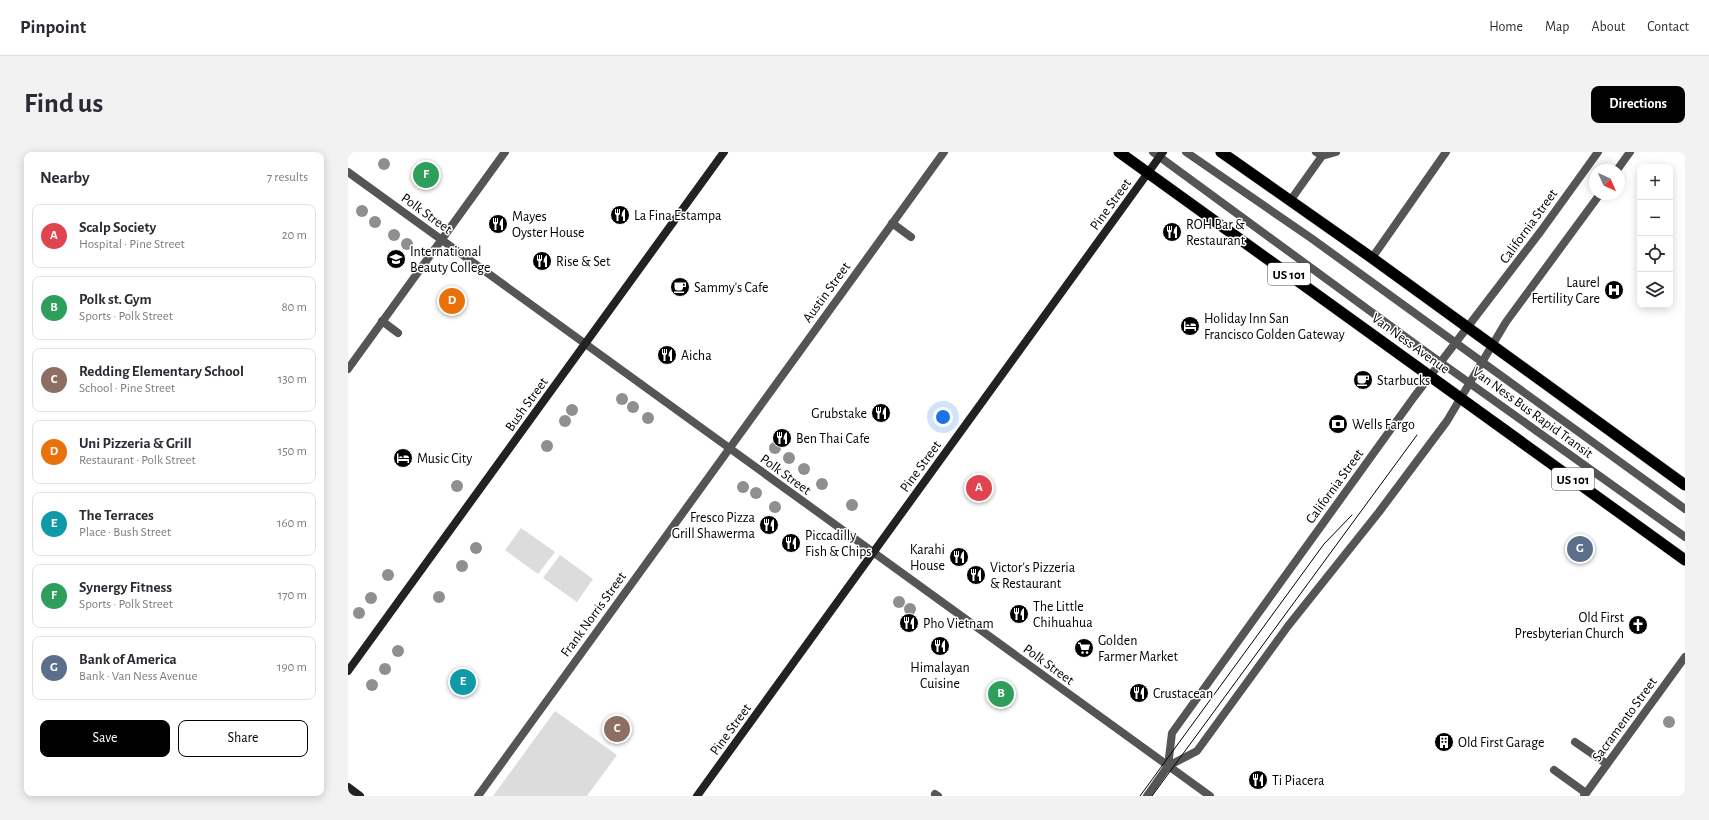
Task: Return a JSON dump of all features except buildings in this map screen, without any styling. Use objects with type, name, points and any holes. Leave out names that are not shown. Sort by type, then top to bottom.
[{"type":"highway","name":"Van Ness Avenue","points":[[1119,152],[1685,560]]},
{"type":"highway","points":[[1221,152],[1372,258],[1685,485]]},
{"type":"main road","name":"Bush Street","points":[[348,672],[724,152]]},
{"type":"main road","name":"Pine Street","points":[[697,796],[1162,155]]},
{"type":"main road","points":[[348,787],[360,796]]},
{"type":"street","points":[[348,369],[505,152]]},
{"type":"street","name":"Austin Street","points":[[730,448],[944,152]]},
{"type":"street","name":"Van Ness Bus Rapid Transit","points":[[1153,152],[1162,155],[1441,362],[1685,537]]},
{"type":"street","name":"Van Ness Bus Rapid Transit","points":[[1186,152],[1311,238],[1685,509]]},
{"type":"street","points":[[1290,201],[1319,154],[1336,152]]},
{"type":"street","points":[[1372,258],[1446,152]]},
{"type":"street","name":"California Street","points":[[1147,796],[1168,766],[1172,733],[1430,376],[1468,328],[1598,152]]},
{"type":"street","points":[[1621,164],[1630,152]]},
{"type":"street","name":"Polk Street","points":[[348,172],[1210,796]]},
{"type":"street","name":"California Street","points":[[1168,766],[1197,752],[1288,626],[1379,512],[1447,420],[1506,322],[1596,200]]},
{"type":"street","points":[[892,223],[911,236]]},
{"type":"street","points":[[382,321],[398,333]]},
{"type":"street","name":"Frank Norris Street","points":[[478,796],[730,448]]},
{"type":"street","name":"Sacramento Street","points":[[1585,794],[1685,657]]},
{"type":"street","points":[[1575,742],[1607,764]]},
{"type":"street","points":[[1554,770],[1585,794]]},
{"type":"shaded area","points":[[521,528],[555,552],[538,574],[505,550]]},
{"type":"shaded area","points":[[560,555],[593,579],[577,602],[543,578]]},
{"type":"shaded area","points":[[555,711],[617,755],[587,796],[493,796]]},
{"type":"tram line","points":[[1152,796],[1417,435]]},
{"type":"tram line","points":[[1140,796],[1324,544],[1352,515]]},
{"type":"place","name":"Synergy Fitness","points":[[426,175]]},
{"type":"place","name":"La Fina Estampa","points":[[620,215]]},
{"type":"place","name":"Mayes Oyster House","points":[[498,224]]},
{"type":"place","name":"ROH Bar & Restaurant","points":[[1172,232]]},
{"type":"place","name":"International Beauty College","points":[[396,259]]},
{"type":"place","name":"Rise & Set","points":[[542,261]]},
{"type":"place","name":"Sammy's Cafe","points":[[680,287]]},
{"type":"place","name":"Laurel Fertility Care","points":[[1614,290]]},
{"type":"place","name":"Uni Pizzeria & Grill","points":[[452,301]]},
{"type":"place","name":"Holiday Inn San Francisco Golden Gateway","points":[[1190,326]]},
{"type":"place","name":"Aicha","points":[[667,355]]},
{"type":"place","name":"Starbucks","points":[[1363,380]]},
{"type":"place","name":"Grubstake","points":[[881,413]]},
{"type":"place","name":"Wells Fargo","points":[[1338,424]]},
{"type":"place","name":"Ben Thai Cafe","points":[[782,438]]},
{"type":"place","name":"Music City","points":[[403,458]]},
{"type":"place","name":"Scalp Society","points":[[979,488]]},
{"type":"place","name":"Fresco Pizza Grill Shawerma","points":[[769,525]]},
{"type":"place","name":"Piccadilly Fish & Chips","points":[[791,543]]},
{"type":"place","name":"Bank of America","points":[[1580,549]]},
{"type":"place","name":"Karahi House","points":[[959,557]]},
{"type":"place","name":"Victor's Pizzeria & Restaurant","points":[[976,575]]},
{"type":"place","name":"The Little Chihuahua","points":[[1019,614]]},
{"type":"place","name":"Pho Vietnam","points":[[909,623]]},
{"type":"place","name":"Old First Presbyterian Church","points":[[1638,625]]},
{"type":"place","name":"Himalayan Cuisine","points":[[940,646]]},
{"type":"place","name":"Golden Farmer Market","points":[[1084,648]]},
{"type":"place","name":"The Terraces","points":[[463,682]]},
{"type":"place","name":"Crustacean","points":[[1139,693]]},
{"type":"place","name":"Polk st. Gym","points":[[1001,694]]},
{"type":"place","name":"Redding Elementary School","points":[[617,729]]},
{"type":"place","name":"Old First Garage","points":[[1444,742]]},
{"type":"place","name":"Ti Piacera","points":[[1258,780]]}]
